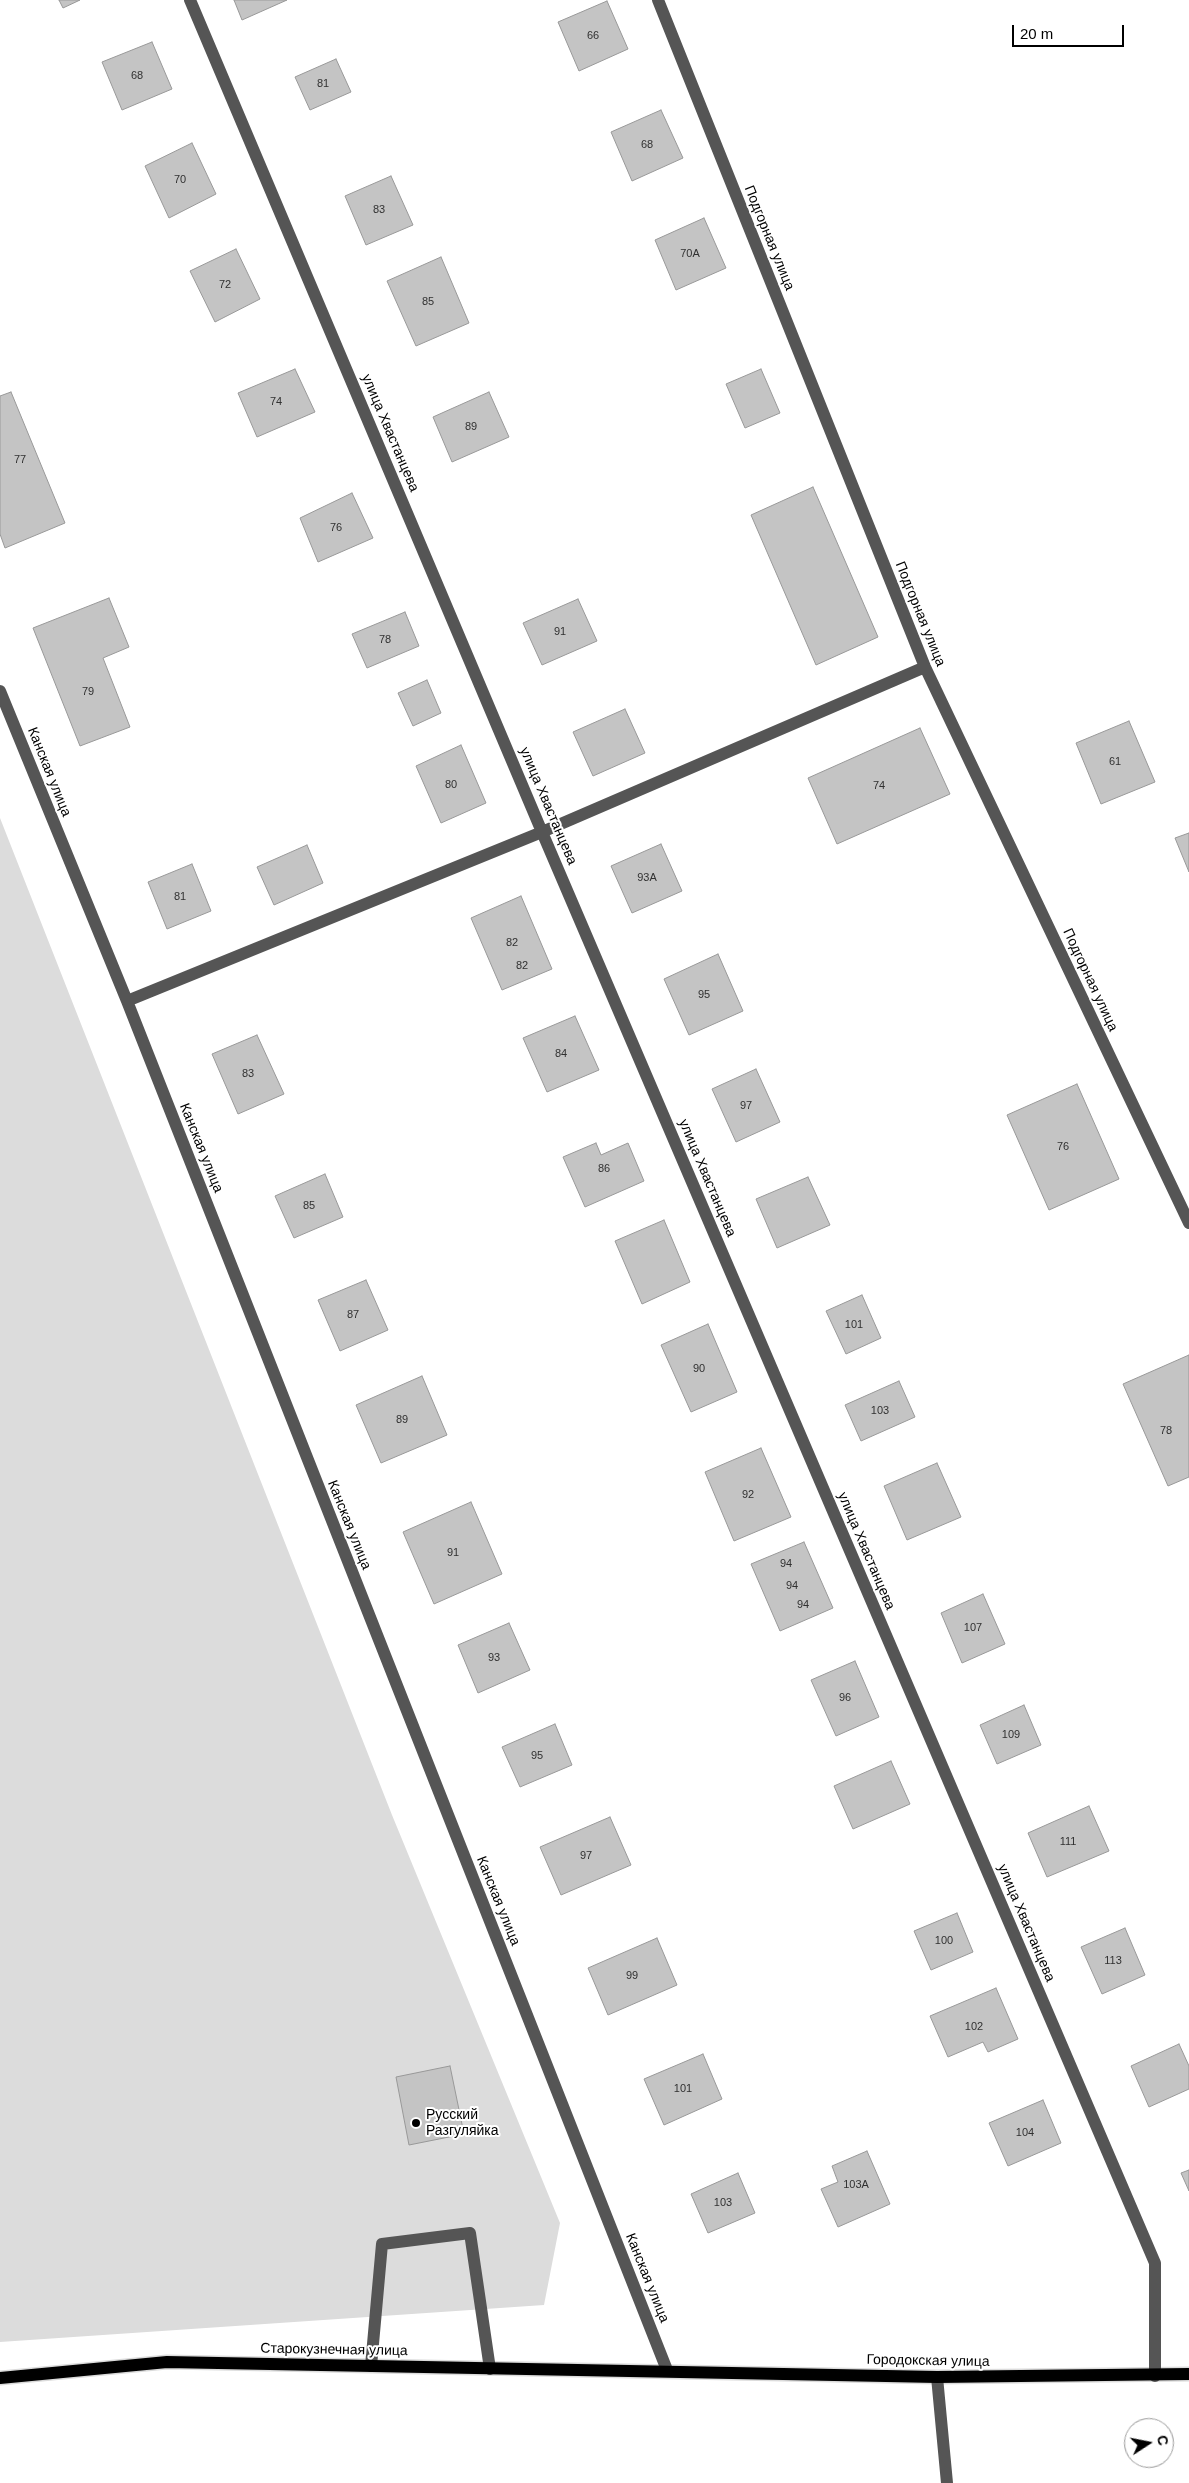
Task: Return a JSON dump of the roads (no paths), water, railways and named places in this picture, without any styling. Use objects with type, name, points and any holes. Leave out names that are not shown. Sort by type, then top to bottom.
[{"type":"main road","name":"Старокузнечная улица","points":[[0,2378],[167,2362],[667,2370]]},
{"type":"main road","name":"Городокская улица","points":[[667,2370],[937,2377],[1155,2376],[1189,2374]]},
{"type":"street","name":"улица Хвастанцева","points":[[190,0],[542,832],[1155,2263],[1155,2376]]},
{"type":"street","name":"Подгорная улица","points":[[658,0],[925,667],[1189,1223]]},
{"type":"street","points":[[127,1002],[542,832],[925,667]]},
{"type":"street","name":"Канская улица","points":[[0,691],[127,1002],[667,2370]]},
{"type":"street","points":[[371,2366],[382,2244],[470,2233],[490,2368]]},
{"type":"street","points":[[937,2377],[947,2483]]},
{"type":"place","name":"Русский Разгуляйка","points":[[416,2123]]}]
